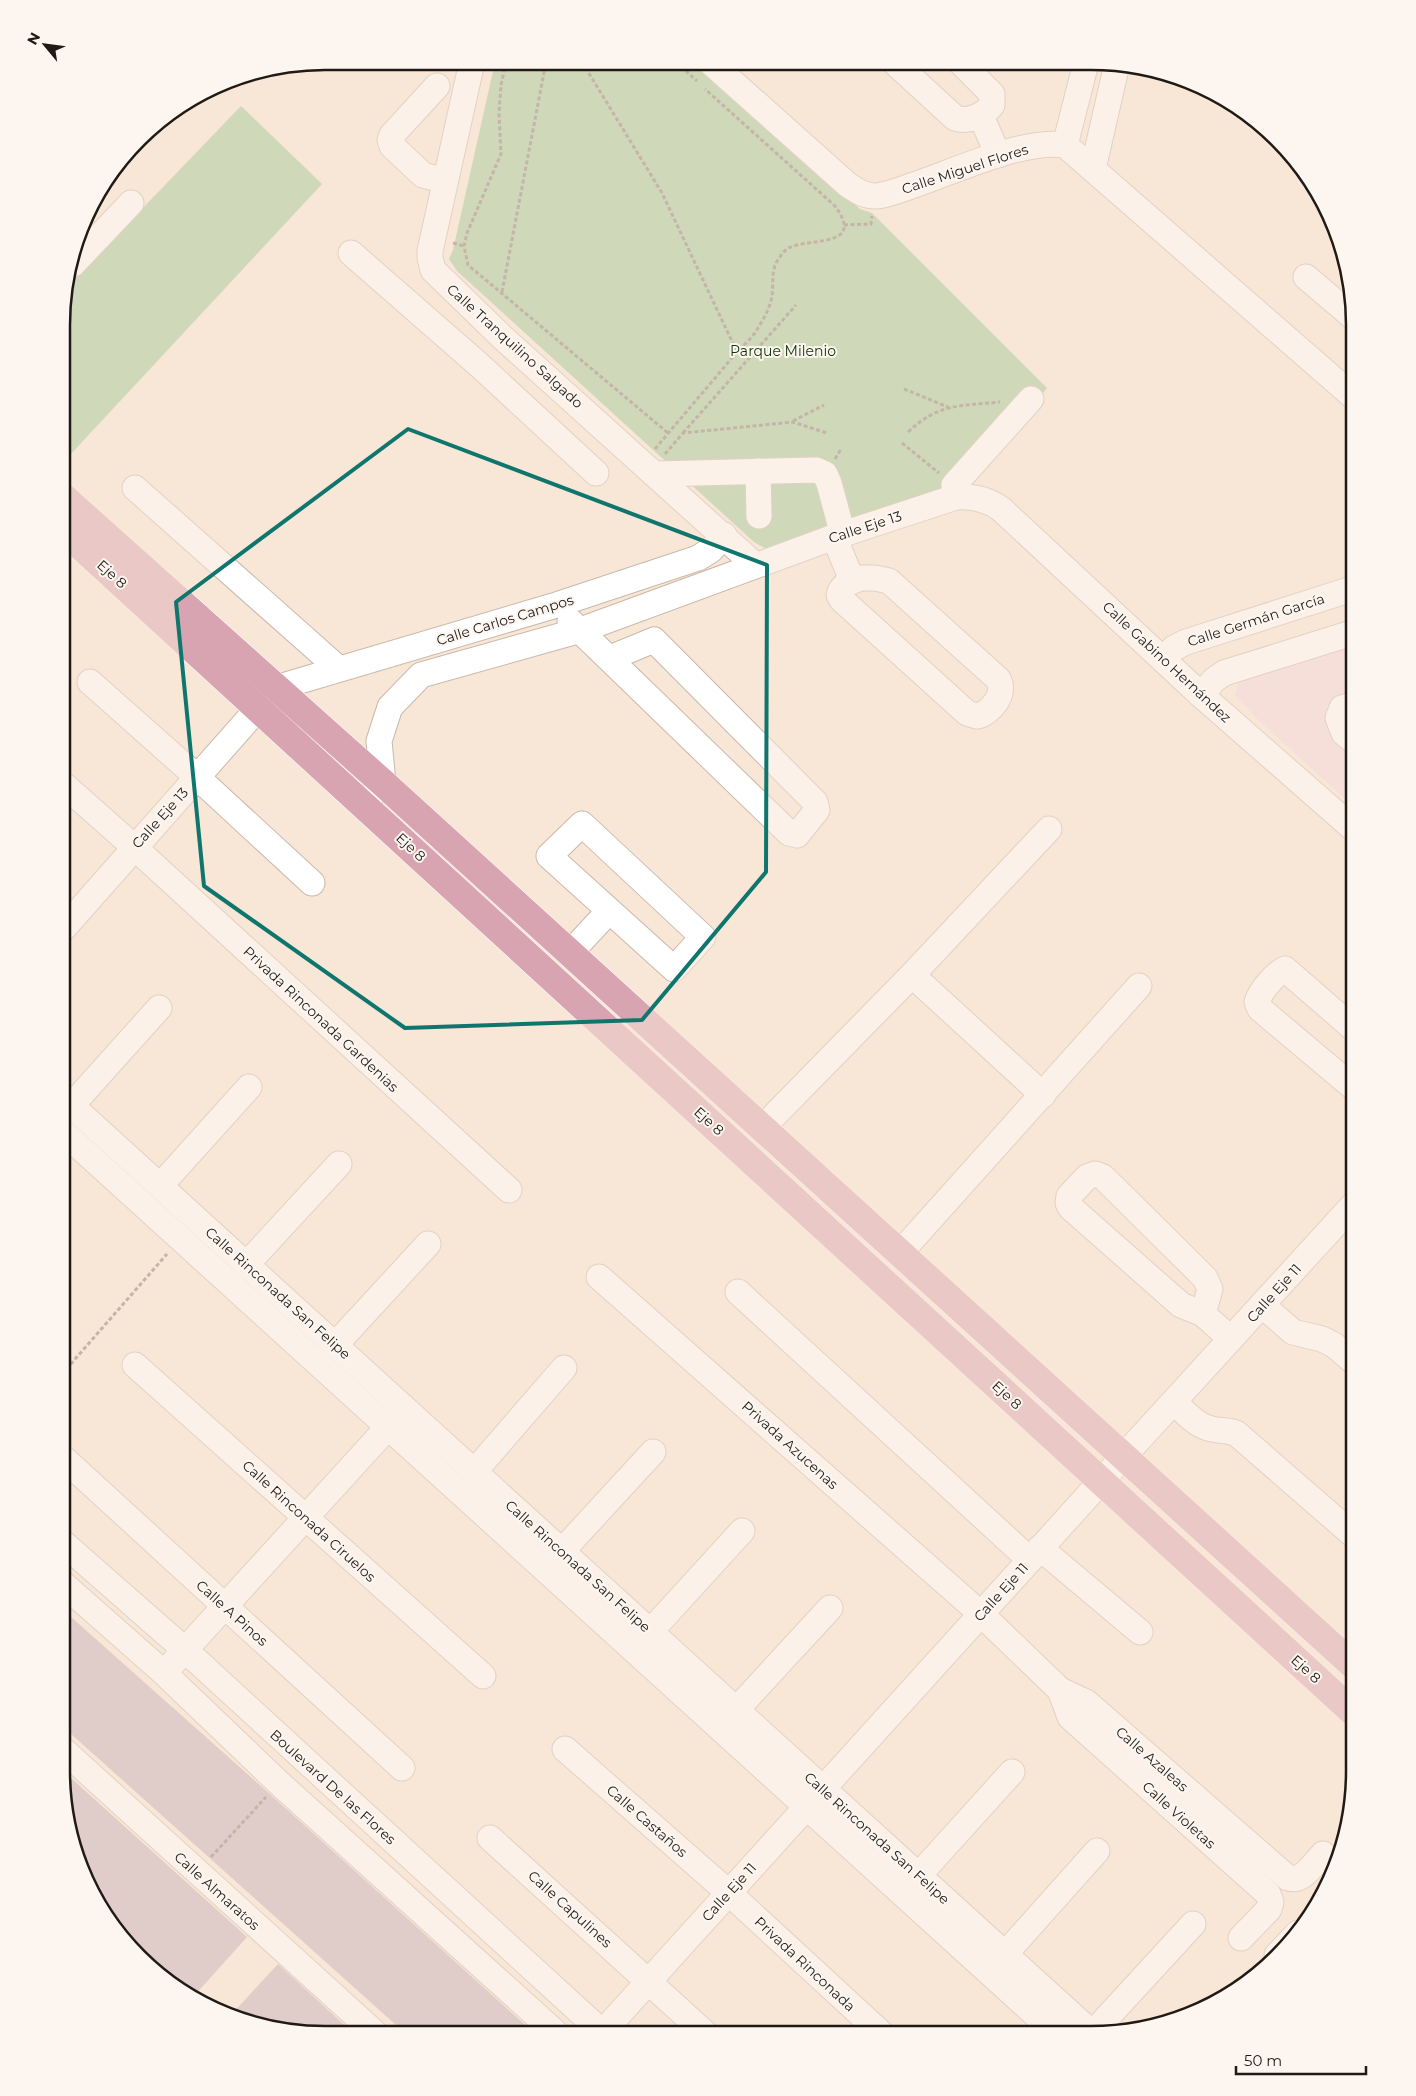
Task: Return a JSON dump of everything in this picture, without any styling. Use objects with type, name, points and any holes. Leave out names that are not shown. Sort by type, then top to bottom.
[{"type":"main road","name":"Eje 8","points":[[70,503],[267,698],[364,804],[617,1039],[757,1164],[1346,1707]]},
{"type":"main road","name":"Eje 8","points":[[70,536],[267,698],[383,783],[1346,1659]]},
{"type":"street","name":"Calle Tranquilino Salgado","points":[[470,70],[430,251],[431,264],[438,276],[502,337],[756,565]]},
{"type":"street","name":"Calle Miguel Flores","points":[[719,70],[848,185],[866,195],[888,194],[998,155],[1051,143],[1065,145]]},
{"type":"street","points":[[903,70],[955,118],[961,120],[981,116],[992,105],[992,94],[968,70]]},
{"type":"street","points":[[1084,70],[1065,145],[1346,390]]},
{"type":"street","points":[[1093,168],[1115,71]]},
{"type":"street","points":[[437,86],[392,135],[390,140],[392,146],[423,175],[445,180]]},
{"type":"street","points":[[981,116],[998,155]]},
{"type":"street","points":[[80,256],[131,204]]},
{"type":"street","points":[[351,252],[478,364],[596,473]]},
{"type":"street","points":[[1306,277],[1345,310]]},
{"type":"street","points":[[478,364],[502,337]]},
{"type":"street","points":[[962,493],[1031,399]]},
{"type":"street","points":[[654,472],[816,470],[825,474],[829,483],[838,536],[852,580]]},
{"type":"street","points":[[758,472],[759,516]]},
{"type":"street","points":[[135,488],[339,669]]},
{"type":"street","name":"Calle Eje 13","points":[[756,565],[962,493]]},
{"type":"street","name":"Calle Gabino Hernández","points":[[962,493],[1001,509],[1201,695],[1346,823]]},
{"type":"street","name":"Calle Carlos Campos","points":[[267,698],[339,669],[553,606],[698,558],[711,550],[724,535]]},
{"type":"street","name":"Calle Carlos Campos","points":[[383,783],[379,741],[390,708],[421,675],[581,630],[756,565]]},
{"type":"street","points":[[861,578],[887,580],[998,679],[1002,688],[1001,693],[986,712],[977,716],[968,713],[842,600],[839,595],[841,590],[852,580],[861,578]]},
{"type":"street","name":"Calle Germán García","points":[[1163,659],[1174,648],[1186,642],[1346,591]]},
{"type":"street","points":[[553,606],[610,658],[789,834],[797,835],[817,810],[815,802],[654,640],[610,658]]},
{"type":"street","points":[[1201,695],[1214,680],[1224,673],[1346,635]]},
{"type":"street","points":[[90,682],[197,776],[312,883]]},
{"type":"street","name":"Calle Eje 13","points":[[70,920],[267,698]]},
{"type":"street","points":[[1346,707],[1342,708],[1338,718],[1346,734]]},
{"type":"street","points":[[364,804],[383,783]]},
{"type":"street","name":"Privada Rinconada Gardenias","points":[[70,790],[509,1190]]},
{"type":"street","points":[[582,824],[703,937],[674,969],[609,911],[549,856],[582,824]]},
{"type":"street","points":[[762,1128],[912,975],[1049,829]]},
{"type":"street","points":[[570,953],[609,911]]},
{"type":"street","points":[[1346,1022],[1285,969],[1279,972],[1257,1002],[1260,1008],[1346,1081]]},
{"type":"street","points":[[912,975],[1043,1095]]},
{"type":"street","points":[[900,1253],[1139,986]]},
{"type":"street","points":[[70,1098],[159,1008]]},
{"type":"street","points":[[160,1186],[248,1088]]},
{"type":"street","name":"Calle Rinconada San Felipe","points":[[70,1104],[1084,2026]]},
{"type":"street","name":"Calle Rinconada San Felipe","points":[[70,1137],[1048,2026]]},
{"type":"street","points":[[246,1265],[339,1164]]},
{"type":"street","points":[[1203,1314],[1210,1289],[1205,1278],[1102,1177],[1094,1174],[1087,1177],[1069,1196],[1068,1203],[1071,1208],[1181,1305],[1203,1314],[1231,1339]]},
{"type":"street","name":"Calle Eje 11","points":[[608,2026],[1123,1456],[1346,1215]]},
{"type":"street","points":[[335,1345],[428,1244]]},
{"type":"street","name":"Privada Azucenas","points":[[599,1276],[981,1614]]},
{"type":"street","points":[[738,1292],[1035,1554],[1140,1632]]},
{"type":"street","points":[[1262,1305],[1293,1332],[1322,1339],[1334,1345],[1346,1355]]},
{"type":"street","name":"Calle Rinconada Ciruelos","points":[[135,1365],[483,1676]]},
{"type":"street","points":[[474,1472],[564,1368]]},
{"type":"street","points":[[1174,1402],[1198,1425],[1211,1429],[1225,1429],[1236,1433],[1346,1529]]},
{"type":"street","points":[[164,1673],[405,1409]]},
{"type":"street","points":[[562,1551],[653,1452]]},
{"type":"street","name":"Calle A Pinos","points":[[70,1464],[402,1768]]},
{"type":"street","points":[[650,1632],[742,1531]]},
{"type":"street","name":"Boulevard De las Flores","points":[[70,1549],[184,1650],[594,2026]]},
{"type":"street","points":[[70,1590],[164,1673],[279,1783],[548,2026]]},
{"type":"street","points":[[736,1710],[830,1608]]},
{"type":"street","name":"Calle Azaleas","points":[[981,1614],[1060,1690],[1086,1702],[1288,1878],[1294,1880],[1300,1878],[1323,1854]]},
{"type":"street","name":"Calle Violetas","points":[[1060,1690],[1070,1717],[1268,1894],[1271,1902],[1269,1909],[1241,1938]]},
{"type":"street","name":"Calle Castaños","points":[[565,1749],[729,1893]]},
{"type":"street","name":"Calle Almaratos","points":[[70,1756],[367,2026]]},
{"type":"street","points":[[918,1876],[1012,1772]]},
{"type":"street","name":"Calle Capulines","points":[[490,1838],[649,1981]]},
{"type":"street","points":[[1005,1954],[1097,1851]]},
{"type":"street","name":"Privada Rinconada","points":[[729,1893],[873,2026]]},
{"type":"street","points":[[1101,2025],[1192,1924]]},
{"type":"street","points":[[649,1981],[697,2026]]},
{"type":"path","points":[[504,70],[498,112],[501,154],[467,233],[464,246],[468,265],[668,433],[757,330],[768,309],[772,296],[772,274],[779,258],[790,247],[834,240],[841,233],[844,225],[842,215],[835,206],[685,70]]},
{"type":"path","points":[[502,292],[544,70]]},
{"type":"path","points":[[587,70],[662,193],[737,352]]},
{"type":"path","points":[[844,225],[871,224]]},
{"type":"path","points":[[654,472],[683,434],[796,305]]},
{"type":"path","points":[[904,389],[949,407]]},
{"type":"path","points":[[908,432],[922,419],[949,407],[1031,399]]},
{"type":"path","points":[[683,434],[793,422],[824,405]]},
{"type":"path","points":[[793,422],[827,433]]},
{"type":"path","points":[[902,443],[962,493]]},
{"type":"path","points":[[70,1365],[181,1238]]},
{"type":"path","points":[[197,1873],[279,1783]]},
{"type":"highlighted area","points":[[408,429],[767,565],[766,872],[642,1020],[405,1028],[204,886],[176,602]]},
{"type":"shaded area","points":[[1346,646],[1346,800],[1257,719],[1235,695],[1238,684],[1252,676]]},
{"type":"green space","name":"Parque Milenio","points":[[493,70],[704,70],[860,209],[872,213],[1047,388],[967,487],[768,550],[754,542],[457,271],[449,259],[453,250]]},
{"type":"green space","points":[[241,106],[322,184],[70,455],[70,325],[74,279]]},
{"type":"building","points":[[70,1616],[526,2026],[397,2026],[70,1733]]},
{"type":"building","points":[[70,1777],[247,1937],[198,1992],[157,1963],[133,1939],[113,1913],[96,1884],[84,1853],[75,1821]]},
{"type":"building","points":[[278,1964],[345,2026],[292,2024],[236,2010]]}]
